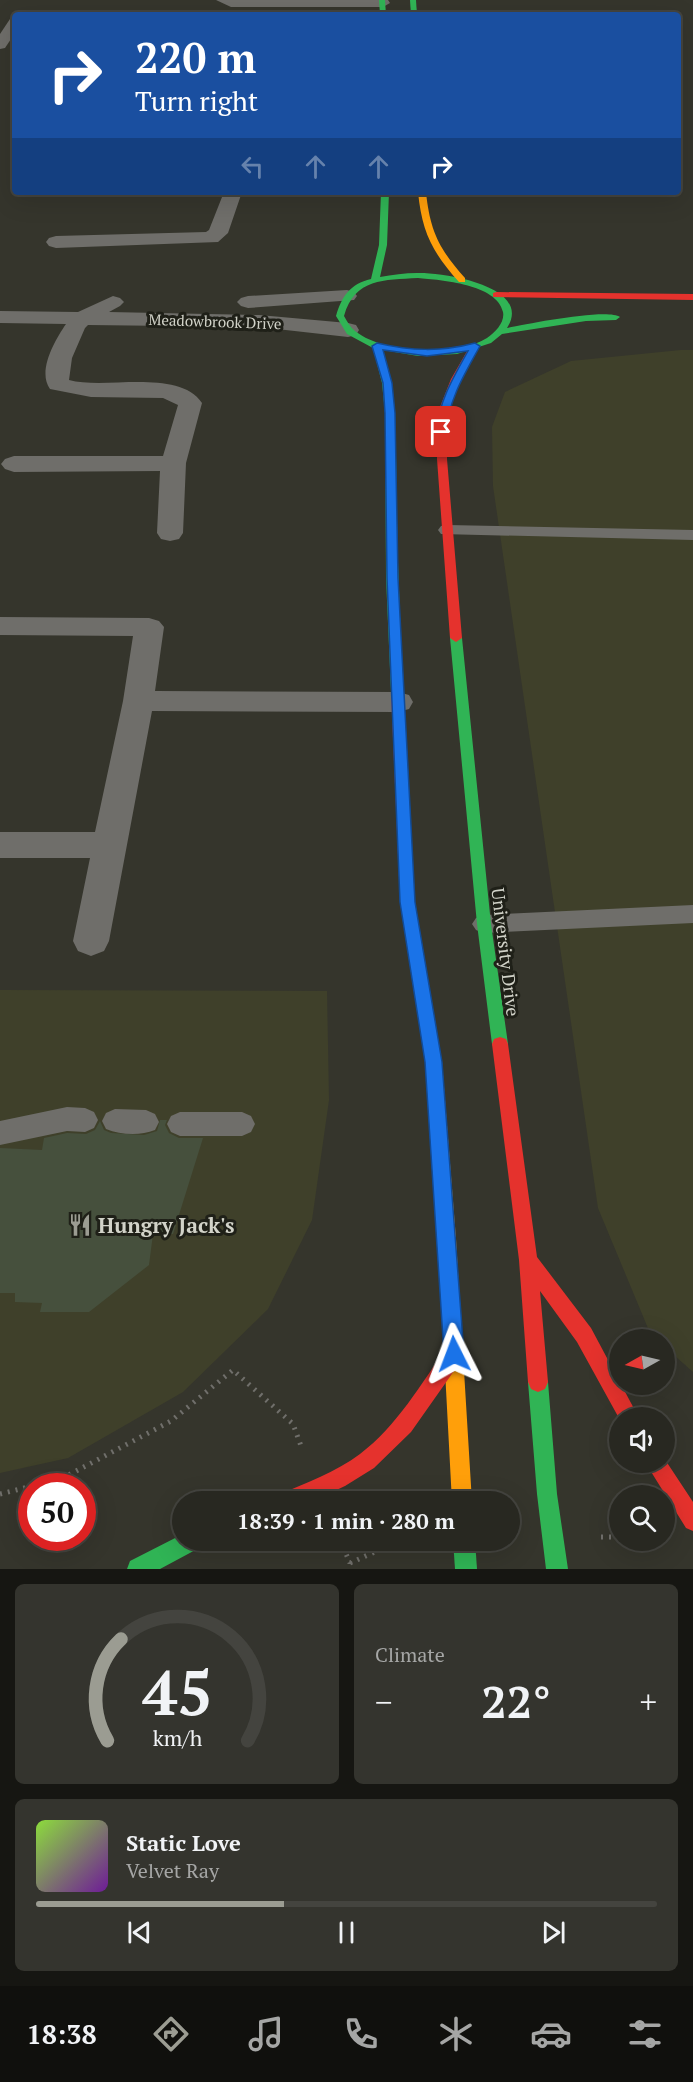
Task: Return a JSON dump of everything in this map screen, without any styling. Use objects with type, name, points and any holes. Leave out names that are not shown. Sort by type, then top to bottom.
[{"type":"main road","points":[[375,281],[376,265],[383,245],[385,195]]},
{"type":"main road","points":[[422,195],[424,219],[431,245],[462,280]]},
{"type":"main road","points":[[418,275],[462,280],[481,286],[495,295],[506,306],[509,319],[502,331],[492,339],[452,352],[400,351],[377,346],[348,330],[340,318],[340,307],[347,296],[375,281],[418,275]]},
{"type":"main road","points":[[495,295],[693,297]]},
{"type":"main road","points":[[502,331],[586,318],[627,316]]},
{"type":"main road","points":[[377,346],[387,383],[390,413],[392,578],[407,902],[434,1062],[461,1491]]},
{"type":"main road","name":"University Drive","points":[[475,346],[456,379],[443,412],[442,459],[484,924],[528,1260],[556,1569]]},
{"type":"main road","points":[[528,1260],[584,1335],[623,1407]]},
{"type":"main road","points":[[310,1491],[373,1456],[454,1354]]},
{"type":"main road","points":[[662,1473],[693,1521]]},
{"type":"main road","points":[[138,1569],[173,1551]]},
{"type":"main road","points":[[465,1551],[466,1569]]},
{"type":"street","points":[[223,0],[231,3],[309,2],[382,6]]},
{"type":"street","points":[[0,45],[12,27]]},
{"type":"street","points":[[56,242],[211,238],[218,233],[232,195]]},
{"type":"street","name":"Meadowbrook Drive","points":[[0,301],[262,302],[347,296]]},
{"type":"street","name":"Meadowbrook Drive","points":[[83,318],[113,302]]},
{"type":"street","name":"Meadowbrook Drive","points":[[0,317],[259,321],[348,330]]},
{"type":"street","points":[[83,318],[69,336],[56,375],[58,384],[79,390],[165,390],[183,394],[190,403],[172,463],[171,533]]},
{"type":"street","points":[[14,464],[172,463]]},
{"type":"street","points":[[0,626],[149,627],[138,701],[91,941]]},
{"type":"street","points":[[138,701],[398,702]]},
{"type":"street","points":[[0,845],[110,845]]},
{"type":"lane","points":[[447,530],[693,535]]},
{"type":"lane","points":[[484,924],[693,914]]},
{"type":"lane","points":[[0,1133],[67,1119],[86,1120]]},
{"type":"lane","points":[[115,1121],[146,1122]]},
{"type":"lane","points":[[180,1124],[242,1124]]},
{"type":"path","points":[[0,1494],[61,1479],[171,1421],[233,1370],[292,1424],[317,1488]]},
{"type":"path","points":[[344,1551],[350,1566],[379,1551]]},
{"type":"shaded area","points":[[693,350],[693,1372],[675,1356],[675,1329],[648,1329],[598,1208],[493,486],[492,427],[505,392],[571,361]]},
{"type":"shaded area","points":[[0,990],[327,991],[329,1100],[312,1220],[268,1309],[183,1392],[68,1458],[0,1473]]},
{"type":"building","points":[[160,1120],[167,1120],[165,1125],[169,1133],[179,1138],[203,1138],[173,1234],[153,1234],[149,1265],[89,1312],[40,1312],[42,1303],[15,1302],[15,1293],[0,1293],[0,1148],[42,1150],[44,1138],[67,1133],[86,1134],[95,1130],[100,1121],[104,1130],[111,1133],[144,1135],[157,1131]]},
{"type":"traffic: fast","points":[[382,0],[383,12]]},
{"type":"traffic: fast","points":[[413,0],[414,12]]},
{"type":"traffic: fast","points":[[375,281],[383,245],[385,195]]},
{"type":"traffic: fast","points":[[418,275],[457,280],[486,289],[498,296],[506,305],[508,316],[505,323],[488,341],[474,347],[437,353],[398,351],[379,347],[363,341],[350,332],[340,316],[345,300],[352,291],[379,279],[418,275]]},
{"type":"traffic: fast","points":[[502,331],[586,318],[616,317]]},
{"type":"traffic: fast","points":[[377,346],[387,383],[390,413],[392,578],[397,692]]},
{"type":"traffic: fast","points":[[456,638],[484,924],[500,1044]]},
{"type":"traffic: fast","points":[[538,1382],[547,1494],[557,1569]]},
{"type":"traffic: fast","points":[[138,1569],[173,1551]]},
{"type":"traffic: fast","points":[[465,1551],[466,1569]]},
{"type":"traffic: slow","points":[[422,195],[432,240],[437,250],[462,280]]},
{"type":"traffic: slow","points":[[426,1017],[434,1062],[461,1491]]},
{"type":"traffic: jam","points":[[496,295],[693,297]]},
{"type":"traffic: jam","points":[[456,638],[442,459],[443,412],[456,379],[475,346]]},
{"type":"traffic: jam","points":[[397,692],[407,901],[426,1017]]},
{"type":"traffic: jam","points":[[500,1044],[528,1260],[538,1382]]},
{"type":"traffic: jam","points":[[528,1260],[584,1335],[623,1407]]},
{"type":"traffic: jam","points":[[311,1491],[348,1473],[380,1450],[414,1411],[454,1354]]},
{"type":"traffic: jam","points":[[662,1473],[693,1521]]},
{"type":"place","name":"Hungry Jack's","points":[[80,1225]]},
{"type":"route","points":[[441,432],[448,395],[475,346],[452,352],[427,353],[377,346],[387,383],[390,413],[392,578],[407,902],[434,1062],[454,1354]]}]
